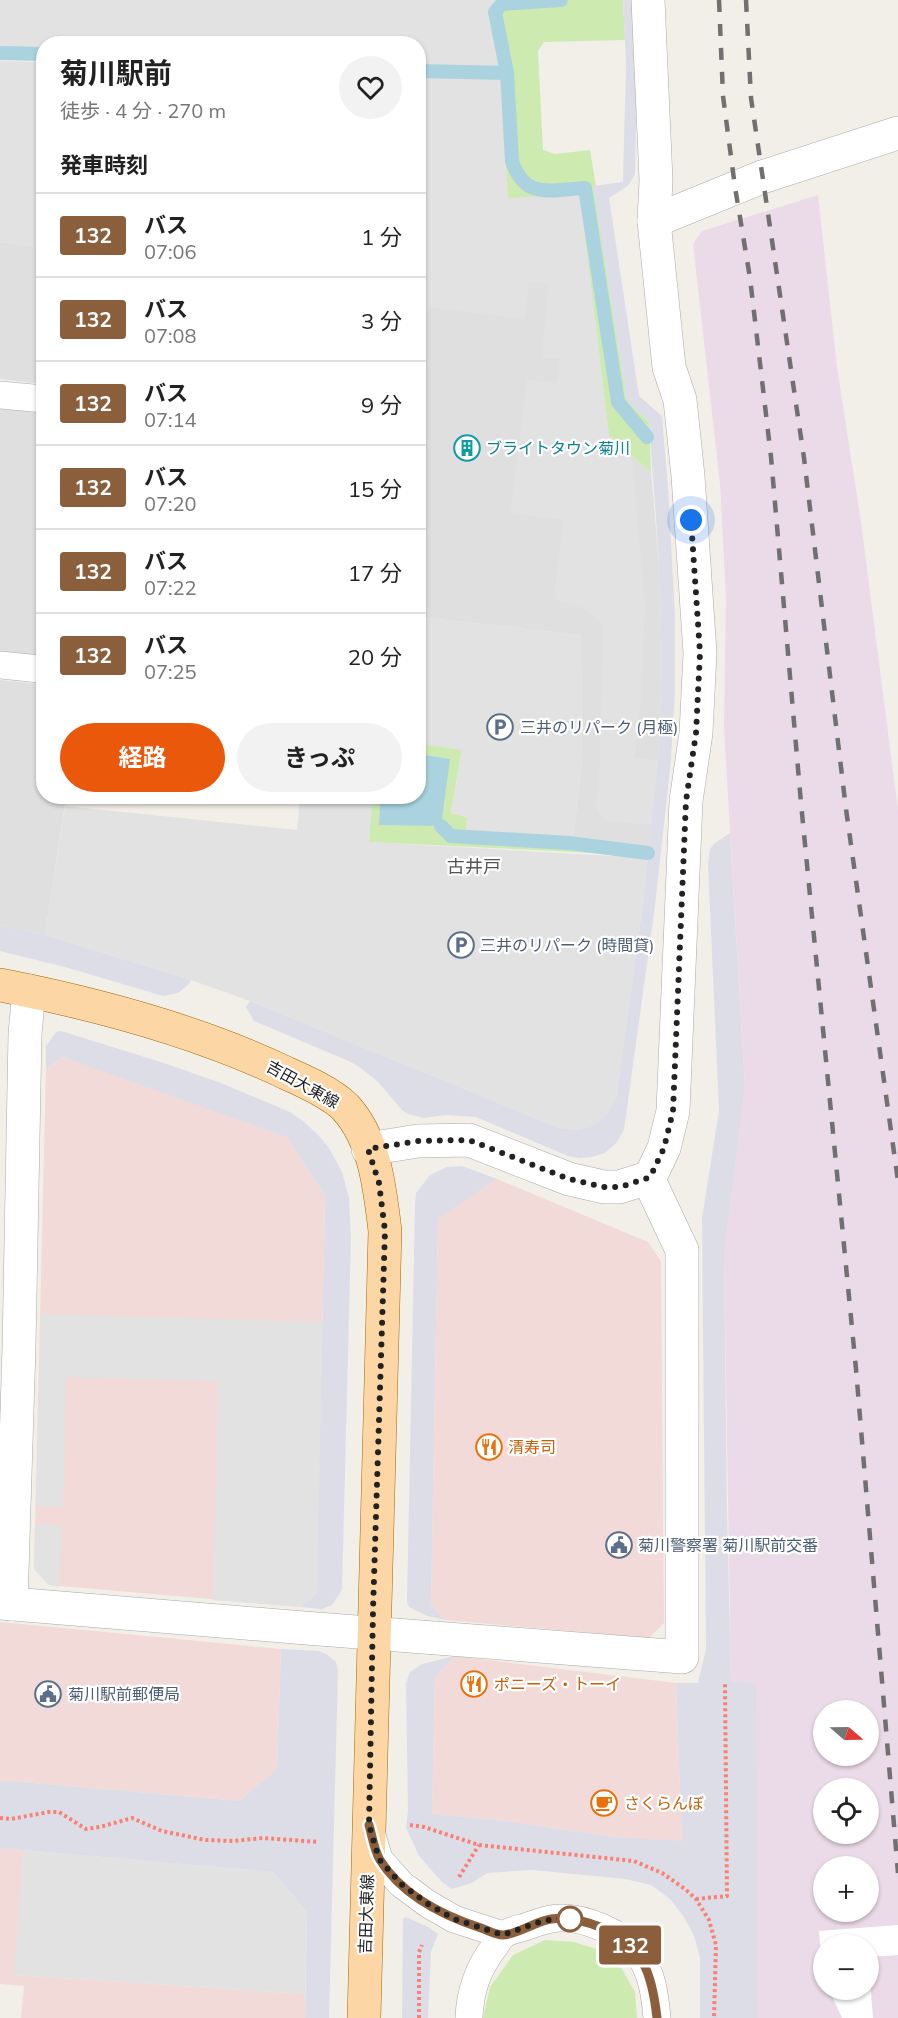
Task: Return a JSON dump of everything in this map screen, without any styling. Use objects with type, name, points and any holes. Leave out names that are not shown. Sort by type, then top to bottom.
[{"type":"main road","name":"吉田大東線","points":[[15,988],[204,1038],[256,1058],[308,1083],[344,1106],[359,1125],[368,1149],[379,1183],[385,1231],[364,2018]]},
{"type":"street","points":[[368,1149],[418,1141],[469,1140],[549,1172],[589,1184],[620,1187],[648,1178],[664,1148],[673,1111],[686,801],[696,733],[700,653],[686,454],[680,400],[669,367],[654,221],[656,180],[648,0]]},
{"type":"street","points":[[654,221],[762,177],[898,133]]},
{"type":"street","points":[[15,988],[25,1034],[10,1346],[6,1603],[682,1657],[682,1250],[648,1178]]},
{"type":"lane","points":[[0,395],[36,398]]},
{"type":"lane","points":[[0,665],[36,669]]},
{"type":"lane","points":[[369,1825],[379,1859],[401,1884],[428,1904],[454,1919],[503,1935]]},
{"type":"lane","points":[[469,2018],[474,1981],[487,1956],[503,1935],[542,1921],[562,1918],[581,1920],[612,1933],[626,1941],[638,1953],[650,1975],[657,2018]]},
{"type":"path","points":[[696,1899],[727,1896],[725,1683]]},
{"type":"path","points":[[0,1818],[11,1820],[59,1812],[86,1829],[132,1818],[162,1831],[205,1840],[262,1838],[319,1842]]},
{"type":"path","points":[[407,1825],[424,1827],[479,1845],[634,1861],[662,1873],[696,1899],[710,1920],[716,1945],[714,2018]]},
{"type":"path","points":[[457,1880],[479,1845]]},
{"type":"path","points":[[419,2018],[419,1952],[425,1936]]},
{"type":"shaded area","points":[[0,0],[499,0],[489,10],[500,69],[426,66],[426,36],[36,36],[36,50],[0,48]]},
{"type":"shaded area","points":[[623,0],[635,0],[637,76],[635,174],[628,186],[609,198],[639,396],[662,416],[675,617],[675,689],[671,760],[655,906],[624,1130],[616,1143],[605,1153],[579,1158],[568,1156],[476,1117],[446,1115],[424,1118],[408,1114],[377,1081],[362,1069],[351,1062],[254,1021],[246,1007],[250,1001],[559,1128],[578,1130],[592,1126],[607,1115],[616,1099],[643,904],[658,760],[662,690],[660,575],[649,422],[627,401],[593,186],[623,182],[626,64]]},
{"type":"shaded area","points":[[0,61],[36,62],[36,247],[0,242]]},
{"type":"shaded area","points":[[426,75],[500,78],[508,198],[580,194],[609,436],[651,472],[660,575],[662,690],[649,848],[573,837],[582,763],[581,635],[426,618]]},
{"type":"shaded area","points":[[426,75],[500,78],[508,198],[580,194],[609,436],[632,455],[645,607],[641,696],[635,758],[658,760],[651,825],[606,821],[596,807],[599,781],[603,624],[585,609],[556,600],[555,588],[563,520],[510,513],[527,379],[557,383],[560,359],[541,358],[549,284],[529,282],[525,319],[426,307]]},
{"type":"shaded area","points":[[818,195],[837,367],[861,522],[898,810],[898,2018],[758,2018],[755,1683],[731,1683],[724,1254],[745,1086],[724,728],[726,598],[720,484],[693,244],[702,231]]},
{"type":"shaded area","points":[[0,242],[36,247],[36,383],[0,379]]},
{"type":"shaded area","points":[[0,408],[36,411],[36,655],[0,651]]},
{"type":"shaded area","name":"三井のリパーク (月極)","points":[[426,618],[581,635],[582,763],[573,837],[466,831],[467,817],[451,813],[462,750],[426,745]]},
{"type":"shaded area","points":[[0,680],[36,684],[36,804],[65,804],[45,935],[0,925]]},
{"type":"shaded area","name":"三井のリパーク (時間貸)","points":[[299,804],[372,804],[369,842],[648,858],[616,1099],[608,1115],[592,1126],[579,1130],[559,1128],[250,1001],[191,980],[45,935],[65,806],[297,830]]},
{"type":"shaded area","points":[[730,833],[745,1086],[724,1254],[731,1682],[756,1683],[758,2018],[700,2018],[700,1958],[694,1936],[684,1917],[670,1899],[651,1885],[625,1879],[532,1870],[487,1873],[472,1883],[452,1889],[442,1882],[419,1856],[406,1828],[408,1811],[406,1683],[410,1672],[422,1664],[455,1656],[435,1677],[432,1814],[497,1820],[615,1837],[682,1841],[676,1683],[698,1683],[706,1649],[702,1218],[719,1111],[708,864],[710,849]]},
{"type":"shaded area","points":[[0,925],[45,935],[191,980],[178,993],[163,996],[65,967],[0,951]]},
{"type":"shaded area","points":[[61,1031],[221,1083],[290,1112],[318,1135],[329,1148],[342,1172],[349,1198],[351,1237],[342,1590],[332,1605],[322,1609],[301,1607],[317,1593],[325,1196],[287,1137],[63,1057],[46,1069],[46,1046],[56,1032]]},
{"type":"shaded area","points":[[63,1057],[97,1067],[288,1137],[325,1196],[317,1593],[301,1607],[49,1585],[34,1569],[46,1069]]},
{"type":"shaded area","points":[[462,1166],[497,1179],[438,1219],[431,1605],[445,1620],[427,1616],[409,1607],[407,1602],[415,1204],[416,1193],[430,1175],[447,1167]]},
{"type":"shaded area","points":[[497,1179],[648,1242],[661,1261],[664,1623],[649,1638],[445,1620],[431,1605],[438,1219]]},
{"type":"shaded area","points":[[41,1314],[324,1322],[317,1593],[301,1607],[213,1600],[218,1381],[66,1377],[63,1507],[36,1506]]},
{"type":"shaded area","points":[[35,1524],[62,1526],[59,1587],[49,1585],[34,1569]]},
{"type":"shaded area","points":[[0,1622],[281,1649],[277,1769],[239,1801],[0,1780]]},
{"type":"shaded area","points":[[281,1649],[319,1651],[336,1662],[338,1670],[329,2018],[305,2018],[307,1912],[273,1872],[0,1848],[0,1780],[239,1801],[277,1769]]},
{"type":"shaded area","points":[[455,1656],[676,1683],[682,1842],[615,1837],[497,1820],[432,1814],[435,1677]]},
{"type":"shaded area","points":[[0,1848],[23,1850],[15,1975],[305,1994],[305,2018],[21,2018],[24,1986],[0,1984]]},
{"type":"shaded area","points":[[23,1850],[273,1872],[307,1912],[305,1994],[14,1975]]},
{"type":"shaded area","points":[[406,1917],[438,1934],[431,1952],[428,2018],[402,2018],[403,1919]]},
{"type":"green space","points":[[499,0],[623,0],[625,40],[544,42],[538,51],[543,150],[555,154],[590,150],[627,401],[649,422],[651,472],[609,436],[580,195],[508,199],[500,69],[489,10]]},
{"type":"green space","points":[[426,745],[462,749],[451,813],[467,817],[466,831],[573,837],[649,848],[648,858],[596,853],[368,842],[371,804],[380,804],[379,825],[441,825],[449,759],[426,755]]},
{"type":"green space","points":[[545,1940],[574,1942],[603,1951],[622,1969],[635,1992],[637,2018],[483,2018],[490,1987],[513,1955]]},
{"type":"water","points":[[426,755],[450,759],[441,826],[379,825],[380,804],[426,804]]},
{"type":"pier","points":[[898,1925],[898,1955],[879,1956],[879,1934],[819,1934],[819,1931]]},
{"type":"pier","points":[[834,2000],[872,2000],[873,2018],[842,2018]]},
{"type":"waterway","points":[[561,0],[502,4],[495,12],[507,73],[512,161],[524,182],[540,190],[585,188],[618,402],[647,437]]},
{"type":"waterway","points":[[0,53],[36,54]]},
{"type":"waterway","points":[[426,71],[507,73]]},
{"type":"waterway","points":[[441,826],[451,836],[569,843],[648,853]]},
{"type":"railway","points":[[719,0],[723,96],[750,278],[771,457],[801,803],[856,1369],[898,1873]]},
{"type":"railway","points":[[746,0],[751,98],[804,458],[846,809],[898,1181]]},
{"type":"bus line","name":"132","points":[[369,1825],[379,1859],[401,1884],[428,1904],[454,1919],[503,1935],[551,1919],[581,1920],[626,1941],[638,1953],[650,1975],[657,2018]]},
{"type":"place","name":"ブライトタウン菊川","points":[[467,448]]},
{"type":"place","name":"三井のリパーク (月極)","points":[[500,727]]},
{"type":"place","name":"三井のリパーク (時間貸)","points":[[461,945]]},
{"type":"place","name":"清寿司","points":[[489,1447]]},
{"type":"place","name":"菊川警察署 菊川駅前交番","points":[[619,1545]]},
{"type":"place","name":"ポニーズ・トーイ","points":[[474,1684]]},
{"type":"place","name":"菊川駅前郵便局","points":[[48,1694]]},
{"type":"place","name":"さくらんぼ","points":[[604,1803]]},
{"type":"district","name":"古井戸","points":[[474,867]]},
{"type":"route","points":[[570,1919],[542,1921],[503,1935],[454,1919],[428,1904],[401,1884],[379,1859],[369,1825],[385,1231],[379,1183],[368,1149],[418,1141],[469,1140],[569,1179],[604,1187],[620,1187],[648,1178],[657,1164],[670,1130],[673,1111],[686,801],[696,733],[700,653],[691,520]]}]
